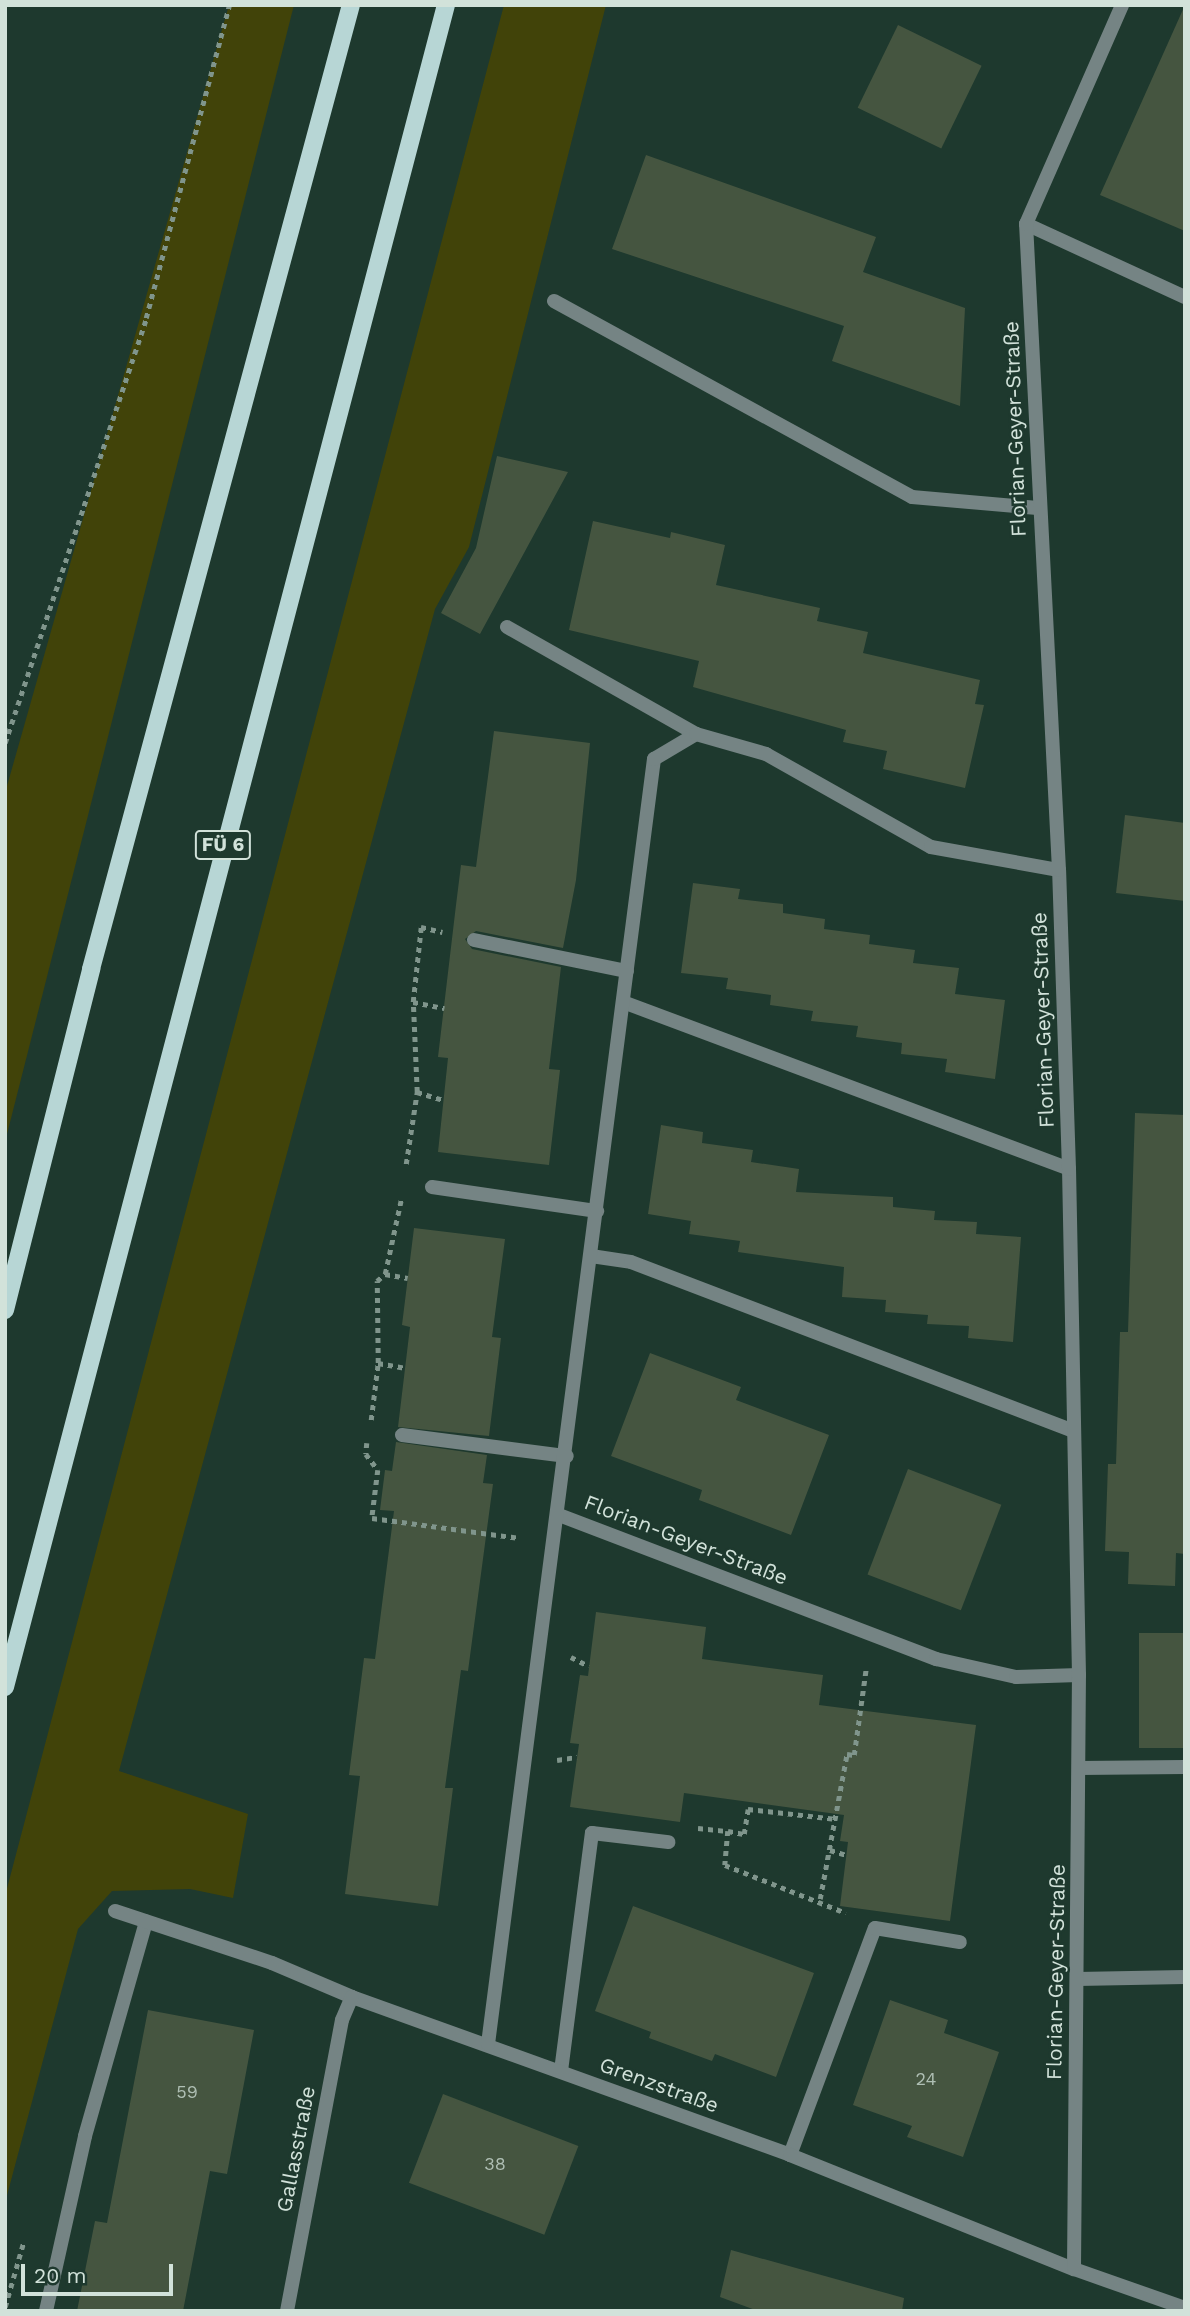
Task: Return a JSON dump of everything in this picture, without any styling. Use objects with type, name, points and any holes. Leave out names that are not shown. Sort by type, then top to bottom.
[{"type":"main road","points":[[5,1310],[91,969],[351,5]]},
{"type":"main road","name":"FÜ 6","points":[[5,1687],[446,5]]},
{"type":"street","name":"Florian-Geyer-Straße","points":[[1074,2269],[1079,1675],[1072,1430],[1069,1169],[1059,870],[1038,509],[1026,224],[1122,5]]},
{"type":"street","points":[[1026,224],[1185,297]]},
{"type":"street","points":[[554,301],[912,497],[1038,509]]},
{"type":"street","points":[[507,627],[696,734],[766,754],[931,847],[1059,870]]},
{"type":"street","name":"Florian-Geyer-Straße","points":[[488,2045],[567,1456],[654,759],[696,734]]},
{"type":"street","points":[[474,940],[627,971]]},
{"type":"street","name":"Florian-Geyer-Straße","points":[[623,1002],[1069,1169]]},
{"type":"street","points":[[432,1187],[597,1210]]},
{"type":"street","points":[[591,1256],[631,1262],[1072,1430]]},
{"type":"street","points":[[402,1435],[567,1456]]},
{"type":"street","name":"Florian-Geyer-Straße","points":[[559,1514],[936,1659],[1016,1677],[1079,1675]]},
{"type":"street","points":[[1079,1768],[1185,1767]]},
{"type":"street","points":[[561,2071],[592,1833],[668,1842]]},
{"type":"street","name":"Grenzstraße","points":[[115,1911],[272,1963],[352,1997],[790,2155],[1074,2269],[1185,2308]]},
{"type":"street","points":[[46,2311],[85,2136],[146,1922]]},
{"type":"street","points":[[790,2155],[875,1928],[960,1942]]},
{"type":"street","points":[[1077,1979],[1185,1977]]},
{"type":"street","name":"Gallasstraße","points":[[287,2311],[342,2021],[352,1997]]},
{"type":"path","points":[[5,743],[146,318],[229,5]]},
{"type":"path","points":[[405,1173],[417,1092],[413,1002],[421,927],[474,940]]},
{"type":"path","points":[[413,1002],[444,1008]]},
{"type":"path","points":[[417,1092],[444,1100]]},
{"type":"path","points":[[370,1427],[378,1363],[377,1281],[385,1274],[403,1186]]},
{"type":"path","points":[[385,1274],[408,1278]]},
{"type":"path","points":[[378,1363],[405,1368]]},
{"type":"path","points":[[368,1441],[366,1454],[378,1471],[372,1518],[555,1543]]},
{"type":"path","points":[[820,1899],[847,1754],[854,1755],[870,1633]]},
{"type":"path","points":[[668,1842],[667,1824],[744,1833],[748,1809],[836,1819]]},
{"type":"path","points":[[728,1832],[725,1865],[820,1899],[875,1928]]},
{"type":"path","points":[[830,1850],[846,1855]]},
{"type":"shaded area","points":[[229,5],[294,5],[5,1142],[5,793]]},
{"type":"shaded area","points":[[504,5],[606,5],[469,547],[435,609],[119,1771],[248,1814],[233,1898],[190,1889],[112,1891],[78,1929],[5,2203],[5,1896]]},
{"type":"building","points":[[1185,5],[1185,231],[1100,195]]},
{"type":"building","points":[[898,25],[982,66],[941,148],[858,108]]},
{"type":"building","points":[[646,155],[876,237],[863,272],[965,308],[960,406],[832,361],[844,326],[612,249]]},
{"type":"building","points":[[497,456],[568,472],[480,634],[441,613],[476,548]]},
{"type":"building","points":[[593,521],[670,538],[671,532],[725,545],[716,585],[820,608],[817,621],[868,632],[863,653],[980,680],[975,704],[984,705],[965,788],[883,769],[887,751],[843,742],[846,730],[693,687],[699,661],[569,630]]},
{"type":"building","points":[[494,731],[590,743],[576,880],[563,948],[476,931],[465,939],[472,949],[561,967],[549,1069],[560,1070],[549,1165],[438,1152],[448,1058],[438,1057],[461,865],[476,867]]},
{"type":"building","points":[[1125,815],[1185,823],[1185,901],[1116,893]]},
{"type":"building","points":[[693,883],[740,889],[738,899],[783,904],[783,913],[825,919],[824,929],[870,935],[869,944],[915,950],[913,963],[959,968],[955,994],[1005,1000],[995,1079],[945,1072],[947,1059],[901,1054],[902,1043],[856,1037],[858,1026],[811,1021],[813,1011],[770,1005],[771,995],[726,989],[728,978],[681,973]]},
{"type":"building","points":[[1135,1113],[1185,1115],[1185,1554],[1176,1553],[1175,1586],[1128,1584],[1129,1552],[1105,1551],[1108,1464],[1116,1464],[1120,1332],[1128,1332]]},
{"type":"building","points":[[661,1125],[703,1132],[702,1143],[753,1150],[751,1162],[799,1169],[796,1192],[893,1197],[893,1207],[935,1211],[934,1220],[977,1222],[976,1234],[1021,1237],[1013,1342],[968,1338],[969,1326],[927,1324],[928,1315],[885,1312],[886,1300],[842,1297],[844,1267],[738,1252],[740,1241],[689,1234],[691,1221],[648,1214]]},
{"type":"building","points":[[414,1228],[505,1239],[492,1337],[501,1338],[489,1436],[398,1427],[410,1327],[402,1325]]},
{"type":"building","points":[[650,1353],[741,1387],[736,1400],[829,1435],[791,1535],[699,1500],[702,1490],[611,1456]]},
{"type":"building","points":[[396,1442],[487,1455],[483,1483],[493,1484],[468,1671],[461,1670],[445,1788],[453,1788],[438,1906],[345,1894],[360,1776],[349,1775],[364,1658],[375,1659],[394,1511],[380,1510],[385,1470],[392,1471]]},
{"type":"building","points":[[908,1469],[1001,1505],[961,1610],[868,1574]]},
{"type":"building","points":[[596,1612],[706,1627],[702,1659],[823,1675],[819,1705],[976,1725],[950,1921],[840,1906],[848,1842],[840,1841],[844,1815],[684,1793],[680,1822],[570,1807],[579,1744],[570,1743],[580,1675],[588,1676]]},
{"type":"building","points":[[1139,1633],[1185,1633],[1185,1748],[1139,1748]]},
{"type":"building","points":[[633,1906],[814,1973],[776,2077],[715,2054],[712,2061],[649,2038],[651,2032],[595,2011]]},
{"type":"building","points":[[890,2000],[948,2020],[944,2033],[999,2052],[963,2157],[907,2137],[912,2126],[853,2105]]},
{"type":"building","points":[[148,2010],[254,2030],[227,2174],[210,2171],[183,2311],[77,2311],[95,2221],[107,2223]]},
{"type":"building","points":[[443,2094],[578,2146],[544,2235],[409,2183]]},
{"type":"building","points":[[731,2250],[904,2298],[902,2311],[758,2311],[720,2297]]}]
